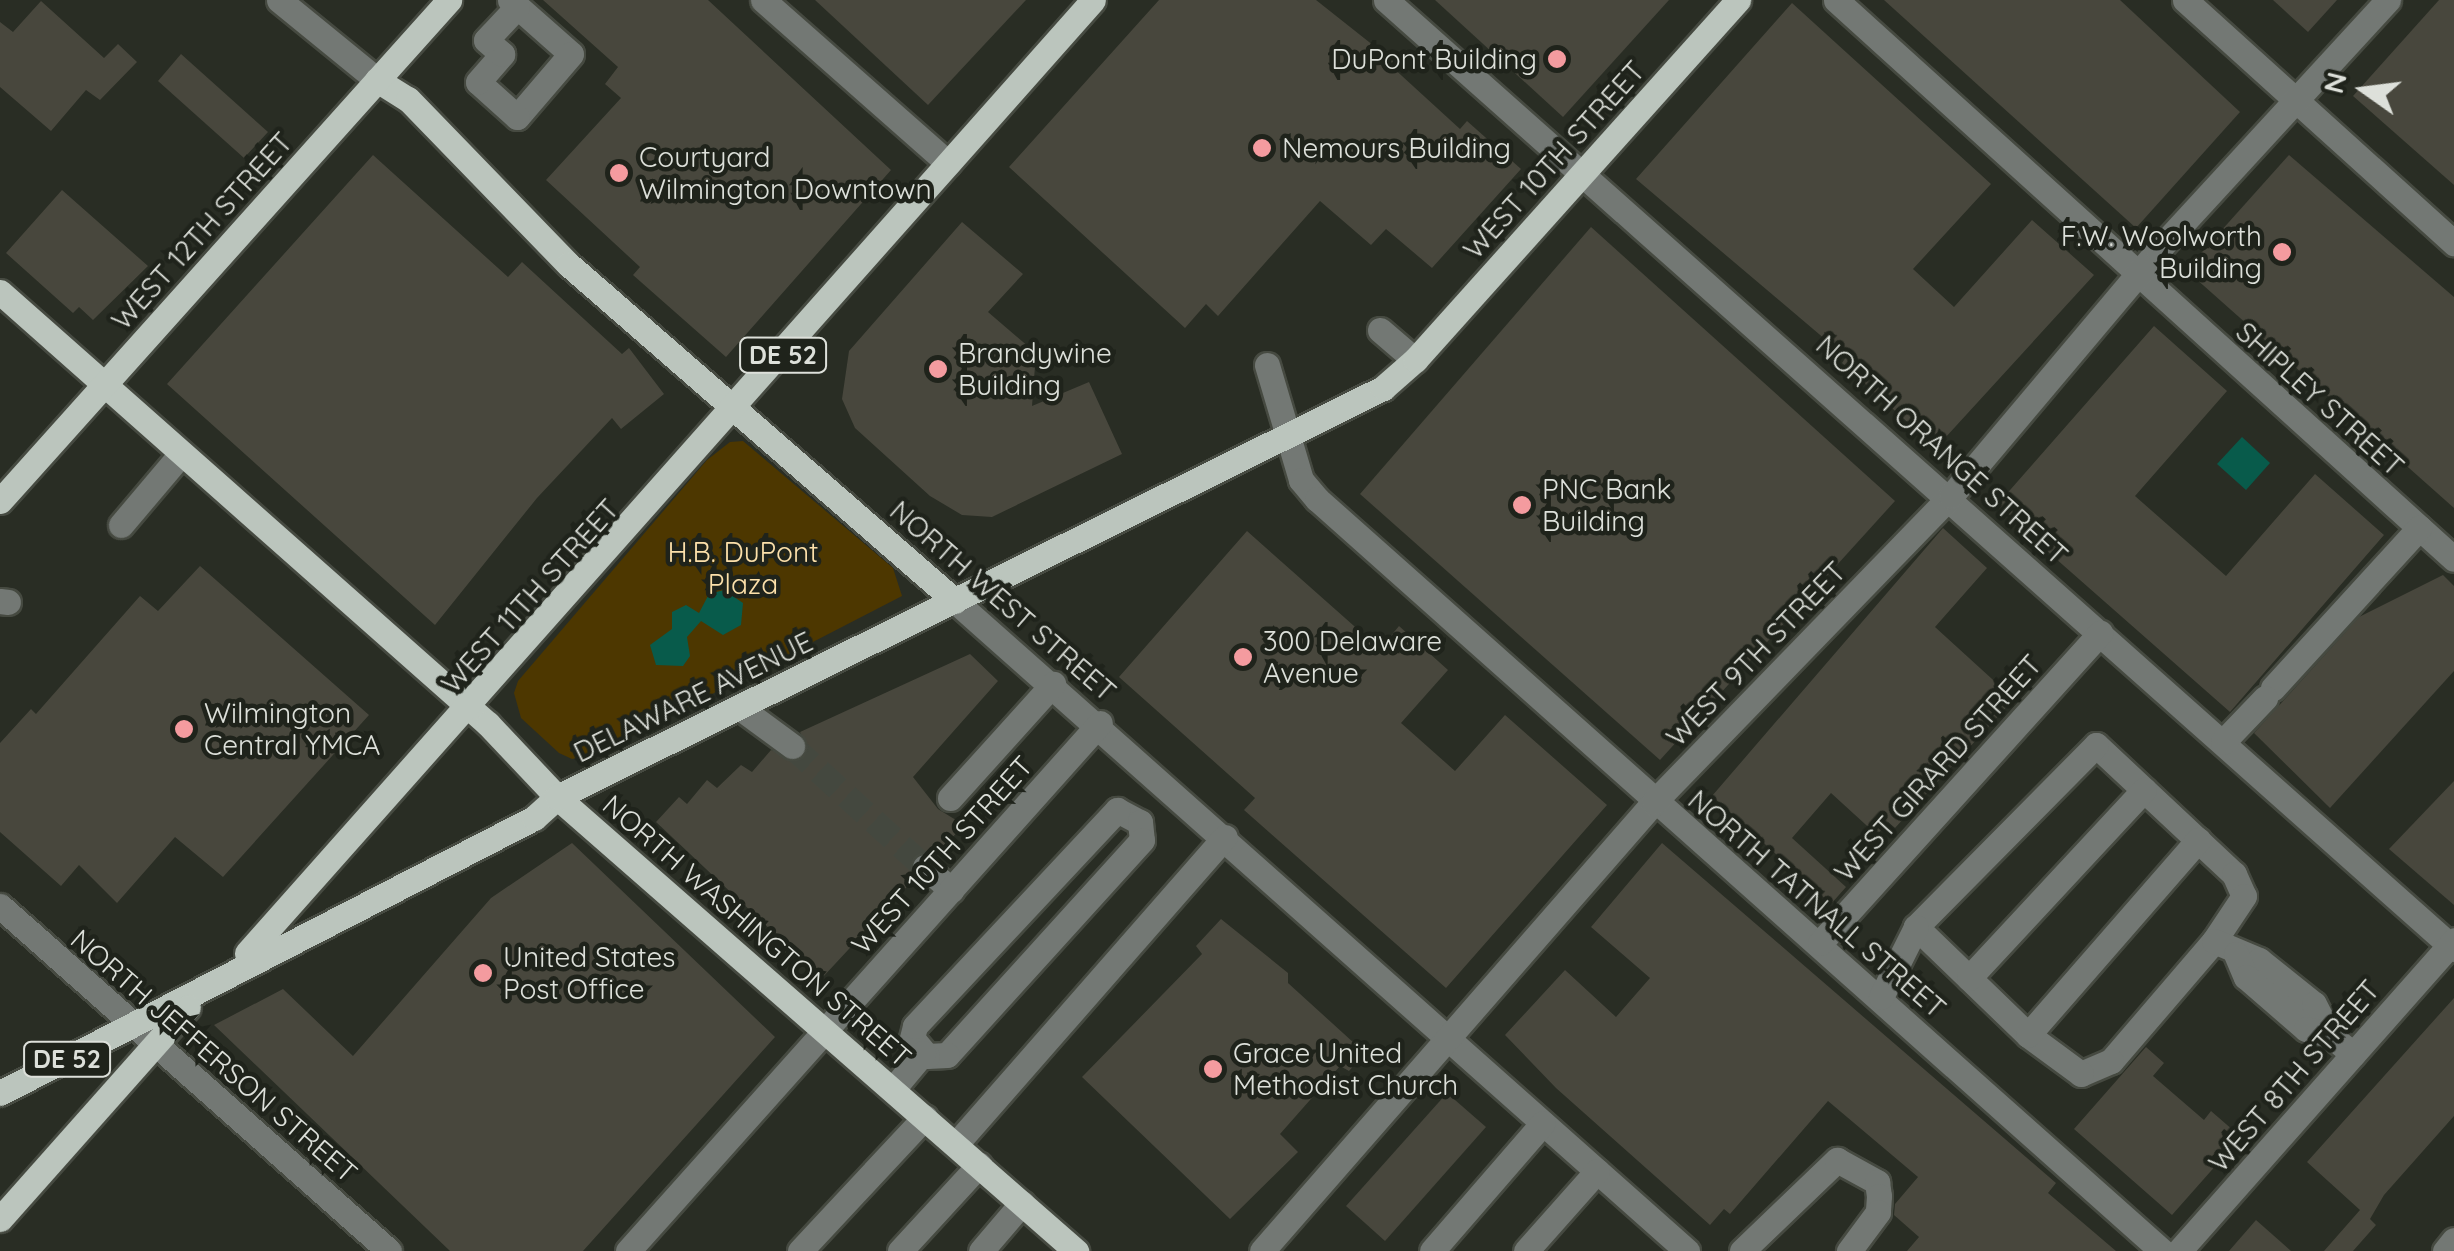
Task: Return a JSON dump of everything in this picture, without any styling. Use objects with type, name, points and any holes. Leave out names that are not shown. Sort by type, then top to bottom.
[{"type":"main road","name":"WEST 12TH STREET","points":[[0,501],[449,0]]},
{"type":"main road","name":"WEST 11TH STREET","points":[[0,1219],[204,991],[276,928],[1093,0]]},
{"type":"main road","name":"WEST 10TH STREET","points":[[1415,360],[1738,0]]},
{"type":"main road","name":"NORTH WEST STREET","points":[[377,80],[408,99],[568,264],[955,601]]},
{"type":"main road","name":"NORTH WASHINGTON STREET","points":[[0,292],[470,709],[558,797],[1076,1251]]},
{"type":"main road","name":"DELAWARE AVENUE","points":[[0,1093],[204,991],[337,915],[534,818],[558,797],[1342,413],[1415,360]]},
{"type":"street","name":"NORTH WEST STREET","points":[[279,0],[377,80]]},
{"type":"street","points":[[763,0],[948,162]]},
{"type":"street","name":"NORTH ORANGE STREET","points":[[1386,0],[1951,496],[2453,945]]},
{"type":"street","name":"SHIPLEY STREET","points":[[1836,0],[2136,276],[2454,559]]},
{"type":"street","points":[[2184,0],[2454,243]]},
{"type":"street","name":"WEST 9TH STREET","points":[[1262,1251],[1654,802],[1951,496],[2136,276],[2292,99],[2388,0]]},
{"type":"street","points":[[1380,330],[1415,360]]},
{"type":"street","name":"NORTH TATNALL STREET","points":[[1267,365],[1301,480],[1318,499],[2162,1251]]},
{"type":"street","points":[[120,525],[181,454]]},
{"type":"street","points":[[2223,742],[2419,528]]},
{"type":"street","name":"NORTH WEST STREET","points":[[955,601],[1100,723],[1687,1251]]},
{"type":"street","name":"WEST GIRARD STREET","points":[[1820,944],[2100,633]]},
{"type":"street","points":[[950,798],[1053,684]]},
{"type":"street","points":[[738,707],[792,746]]},
{"type":"street","name":"WEST 10TH STREET","points":[[628,1251],[1100,723]]},
{"type":"street","points":[[1881,998],[1916,927],[2096,745],[2234,874],[2244,896],[2225,948],[2111,1061],[2081,1074],[2028,1035],[1916,927]]},
{"type":"street","points":[[1130,812],[1159,777]]},
{"type":"street","points":[[1969,978],[2144,790]]},
{"type":"street","points":[[1117,810],[1130,812],[1145,832],[1126,859],[947,1055],[931,1059],[922,1052],[912,1038],[915,1026],[1104,818],[1117,810]]},
{"type":"street","points":[[956,1144],[1225,837]]},
{"type":"street","points":[[2028,1035],[2198,840]]},
{"type":"street","points":[[925,867],[951,890]]},
{"type":"street","name":"NORTH JEFFERSON STREET","points":[[0,906],[389,1251]]},
{"type":"street","name":"WEST 8TH STREET","points":[[2179,1251],[2453,945]]},
{"type":"street","points":[[2225,948],[2259,960],[2314,1004],[2330,1034],[2354,1054]]},
{"type":"street","points":[[893,1089],[922,1052]]},
{"type":"street","points":[[800,1251],[925,1117]]},
{"type":"street","points":[[1432,1251],[1543,1123]]},
{"type":"street","points":[[1742,1251],[1837,1160],[1877,1182],[1879,1196],[1878,1212],[1849,1251]]},
{"type":"street","points":[[900,1251],[979,1165]]},
{"type":"street","points":[[1526,1251],[1597,1171]]},
{"type":"street","points":[[981,1251],[1022,1203]]},
{"type":"street","points":[[2445,1251],[2454,1240]]},
{"type":"green space","name":"H.B. DuPont Plaza","points":[[743,441],[893,568],[902,596],[598,753],[572,759],[559,753],[521,718],[514,693],[518,681],[707,460],[730,442]]},
{"type":"water","points":[[2242,437],[2270,463],[2246,490],[2217,464]]},
{"type":"water","points":[[724,590],[743,603],[741,625],[723,635],[701,621],[687,637],[690,656],[683,666],[656,665],[650,645],[672,629],[672,612],[686,605],[699,613],[709,594]]},
{"type":"building","points":[[543,0],[708,0],[891,170],[726,357],[633,275],[640,267],[546,180],[621,98],[605,84],[618,67]]},
{"type":"building","points":[[815,0],[1026,0],[928,105]]},
{"type":"building","name":"Nemours Building","points":[[1159,0],[1316,0],[1393,61],[1390,65],[1460,129],[1467,121],[1521,169],[1432,268],[1386,229],[1371,245],[1320,201],[1218,316],[1206,304],[1185,328],[1009,167]]},
{"type":"building","name":"DuPont Building","points":[[1435,0],[1669,0],[1563,117]]},
{"type":"building","points":[[1884,0],[2120,0],[2240,112],[2136,228]]},
{"type":"building","points":[[2273,0],[2337,0],[2308,32]]},
{"type":"building","points":[[2439,0],[2454,0],[2454,185],[2353,96]]},
{"type":"building","points":[[41,1],[104,58],[118,44],[137,62],[100,100],[86,90],[51,131],[0,87],[0,22],[13,32]]},
{"type":"building","points":[[1792,3],[1991,184],[1913,269],[1954,307],[2032,220],[2094,275],[1945,438],[1924,437],[1842,363],[1846,357],[1636,179]]},
{"type":"building","points":[[181,54],[268,132],[244,158],[158,81]]},
{"type":"building","points":[[373,155],[508,277],[522,262],[622,354],[629,348],[664,394],[621,429],[612,418],[537,498],[435,625],[167,384]]},
{"type":"building","points":[[2289,155],[2454,297],[2454,508],[2186,270]]},
{"type":"building","points":[[62,190],[148,266],[93,320],[79,307],[73,313],[6,253]]},
{"type":"building","name":"Brandywine Building","points":[[962,222],[1023,274],[988,312],[1036,353],[1032,406],[1089,382],[1122,454],[992,517],[962,515],[930,496],[855,428],[842,399],[849,351]]},
{"type":"building","points":[[1591,227],[1895,501],[1660,760],[1360,494]]},
{"type":"building","points":[[2154,326],[2227,391],[2135,496],[2226,576],[2315,474],[2384,535],[2230,712],[1996,506]]},
{"type":"building","points":[[1943,528],[1987,568],[1935,627],[2014,699],[1895,828],[1888,822],[1877,835],[1831,793],[1792,838],[1846,887],[1831,904],[1712,796]]},
{"type":"building","points":[[1247,531],[1380,649],[1399,626],[1448,670],[1401,723],[1455,771],[1505,715],[1607,805],[1446,988],[1244,810],[1255,798],[1119,677]]},
{"type":"building","name":"Wilmington Central YMCA","points":[[200,566],[369,715],[223,877],[175,837],[117,903],[79,865],[61,886],[0,832],[0,743],[31,709],[36,714],[140,596],[158,611]]},
{"type":"building","points":[[2443,575],[2454,586],[2454,671],[2330,808],[2254,733],[2359,617]]},
{"type":"building","points":[[970,654],[998,681],[913,777],[938,809],[964,825],[936,855],[914,856],[914,879],[822,978],[656,822],[679,797],[687,804],[707,780],[717,788],[741,765],[752,772],[771,750],[799,760],[808,747],[800,732]]},
{"type":"building","points":[[2454,781],[2454,905],[2389,849]]},
{"type":"building","points":[[572,843],[775,1037],[583,1251],[450,1251],[214,1025],[283,989],[353,1056],[491,898]]},
{"type":"building","points":[[1662,843],[2056,1183],[2048,1193],[2116,1251],[1907,1251],[1919,1237],[1894,1215],[1895,1204],[1918,1177],[1828,1101],[1730,1214],[1724,1209],[1710,1225],[1556,1088],[1505,1035],[1565,970],[1616,1017],[1650,978],[1591,927]]},
{"type":"building","name":"Grace United Methodist Church","points":[[1221,919],[1288,973],[1288,983],[1365,1053],[1349,1071],[1340,1066],[1280,1134],[1298,1152],[1230,1219],[1082,1077],[1202,954],[1196,946]]},
{"type":"building","points":[[2454,998],[2454,1116],[2384,1195],[2370,1219],[2376,1225],[2353,1251],[2324,1251],[2360,1210],[2307,1162]]},
{"type":"building","points":[[2146,1047],[2164,1063],[2153,1076],[2204,1120],[2211,1111],[2241,1137],[2172,1215],[2074,1129]]},
{"type":"building","points":[[1447,1093],[1486,1127],[1385,1241],[1346,1206]]},
{"type":"building","points":[[2256,1220],[2291,1251],[2229,1251]]},
{"type":"tunnel","points":[[792,746],[925,867]]},
{"type":"place","name":"DuPont Building","points":[[1557,59]]},
{"type":"place","name":"Nemours Building","points":[[1262,148]]},
{"type":"place","name":"Courtyard Wilmington Downtown","points":[[619,173]]},
{"type":"place","name":"F.W. Woolworth Building","points":[[2282,252]]},
{"type":"place","name":"Brandywine Building","points":[[938,369]]},
{"type":"place","name":"PNC Bank Building","points":[[1522,505]]},
{"type":"place","name":"300 Delaware Avenue","points":[[1243,657]]},
{"type":"place","name":"Wilmington Central YMCA","points":[[184,729]]},
{"type":"place","name":"United States Post Office","points":[[483,973]]},
{"type":"place","name":"Grace United Methodist Church","points":[[1213,1069]]}]
